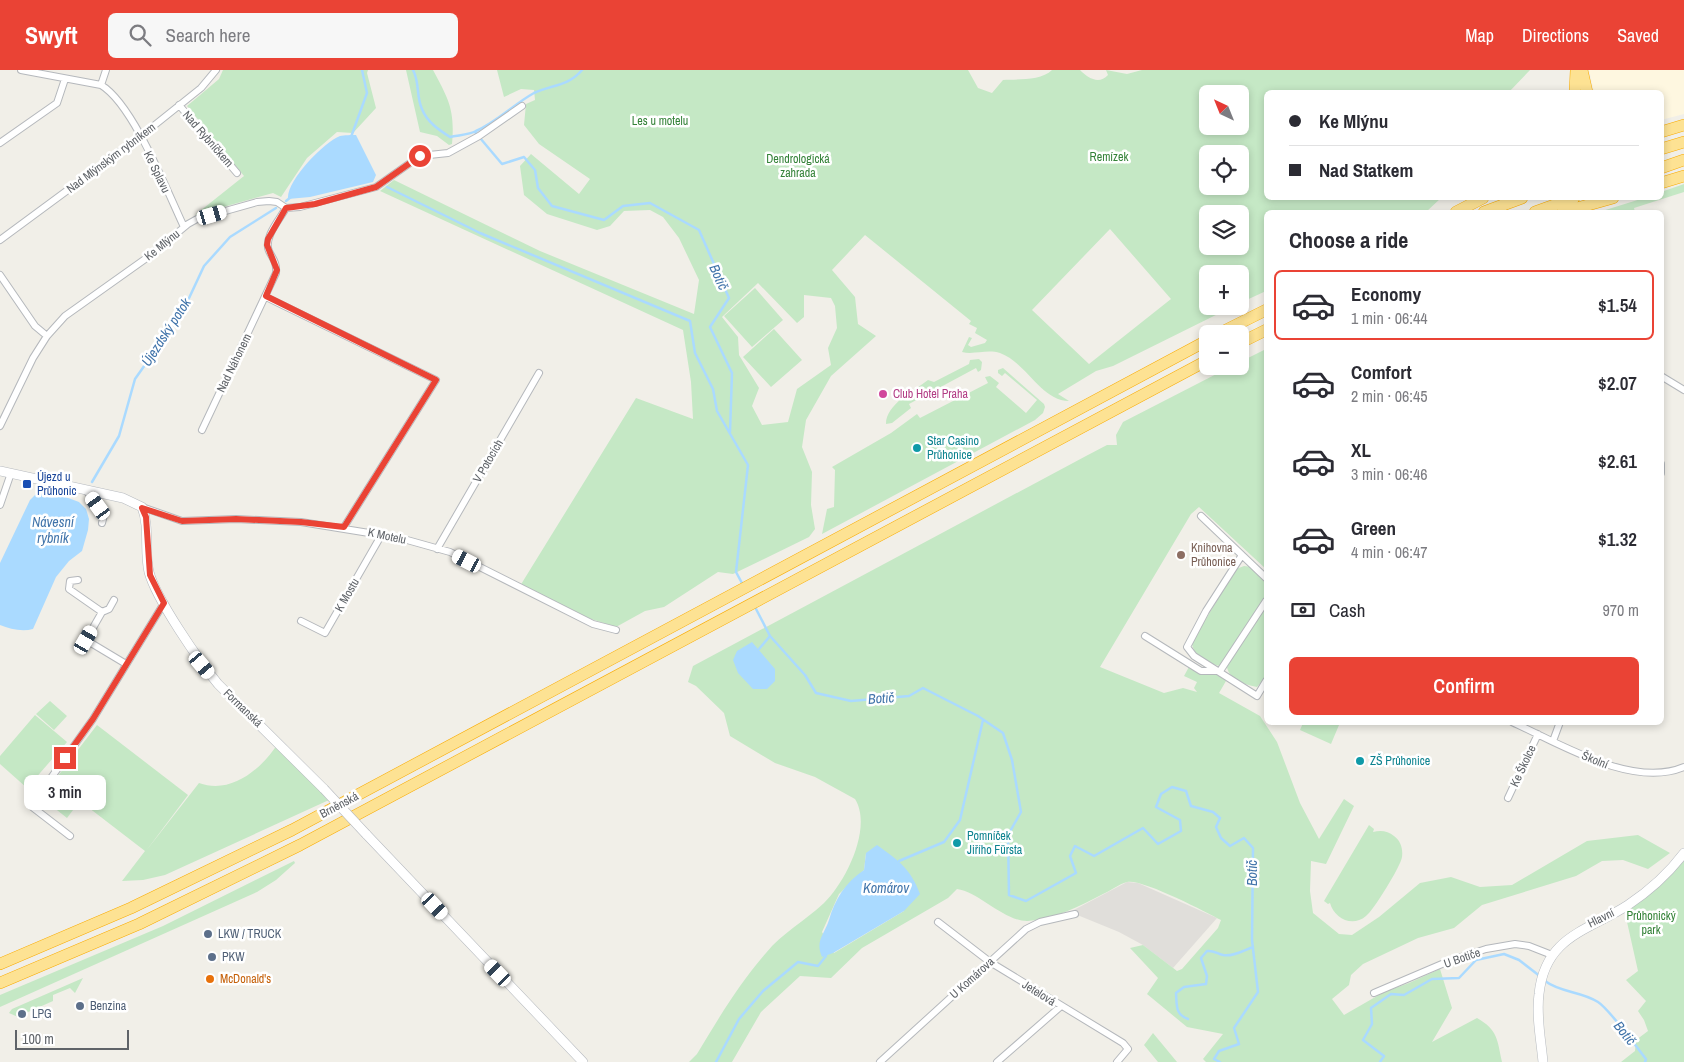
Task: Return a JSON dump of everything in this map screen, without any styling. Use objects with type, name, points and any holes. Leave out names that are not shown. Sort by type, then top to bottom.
[{"type":"highway","points":[[1575,90],[1576,70]]},
{"type":"highway","points":[[1582,70],[1587,90]]},
{"type":"highway","points":[[1664,127],[1684,124]]},
{"type":"highway","points":[[1664,131],[1684,124]]},
{"type":"highway","points":[[1664,148],[1684,142]]},
{"type":"highway","points":[[1666,166],[1684,160]]},
{"type":"highway","points":[[1664,182],[1684,176]]},
{"type":"highway","points":[[1460,210],[1479,200]]},
{"type":"highway","points":[[1489,210],[1517,200]]},
{"type":"highway","points":[[1540,210],[1568,200]]},
{"type":"highway","points":[[1570,210],[1606,200]]},
{"type":"highway","points":[[1236,325],[1264,311]]},
{"type":"highway","points":[[1249,338],[1264,331]]},
{"type":"highway","name":"Brněnská","points":[[0,964],[131,908],[292,830],[1199,345]]},
{"type":"highway","name":"Brněnská","points":[[0,983],[110,937],[267,862],[1199,365]]},
{"type":"street","points":[[21,70],[101,85],[106,70]]},
{"type":"street","name":"Nad Mlýnským rybníkem","points":[[0,240],[141,136],[201,88],[216,70]]},
{"type":"street","points":[[0,143],[57,103],[65,79]]},
{"type":"street","name":"Ke Splavu","points":[[101,85],[118,98],[141,136],[184,227]]},
{"type":"street","name":"Nad Rybníčkem","points":[[179,106],[237,173]]},
{"type":"street","name":"Ke Mlýnu","points":[[0,426],[33,358],[47,336],[66,316],[197,219],[257,202],[277,202],[286,208],[315,204],[376,187],[420,156],[448,153],[479,136],[522,106]]},
{"type":"street","name":"Nad Náhonem","points":[[202,430],[277,270],[267,245],[268,239],[286,208]]},
{"type":"street","points":[[0,275],[34,326],[47,336]]},
{"type":"street","points":[[266,296],[436,380],[344,527]]},
{"type":"street","name":"V Potocích","points":[[437,549],[539,373]]},
{"type":"street","points":[[1664,378],[1684,390]]},
{"type":"street","points":[[0,471],[123,498],[142,508]]},
{"type":"street","points":[[0,505],[3,489],[11,473]]},
{"type":"street","points":[[86,490],[104,515],[102,523]]},
{"type":"street","name":"K Motelu","points":[[142,508],[182,521],[236,519],[301,522],[382,534],[450,552],[593,624],[616,630]]},
{"type":"street","name":"Formanská","points":[[142,508],[146,517],[150,575],[164,603],[202,665],[218,684],[324,789],[584,1062]]},
{"type":"street","points":[[1201,516],[1264,576]]},
{"type":"street","name":"K Mostu","points":[[301,621],[325,633],[382,534]]},
{"type":"street","points":[[1242,555],[1206,611],[1187,647],[1194,656],[1257,696],[1264,684]]},
{"type":"street","points":[[78,580],[70,581],[68,589],[102,612]]},
{"type":"street","points":[[114,600],[109,609],[102,612],[86,640],[126,664]]},
{"type":"street","points":[[70,836],[32,806],[93,719],[164,603]]},
{"type":"street","points":[[1220,671],[1264,604]]},
{"type":"street","points":[[1145,636],[1201,671],[1220,671]]},
{"type":"street","name":"Školní","points":[[1518,725],[1611,767],[1648,771],[1675,770],[1684,767]]},
{"type":"street","points":[[1553,740],[1559,725]]},
{"type":"street","name":"Ke Školce","points":[[1508,798],[1538,734]]},
{"type":"street","name":"Hlavní","points":[[1543,1062],[1538,1008],[1540,987],[1552,956],[1573,934],[1626,906],[1648,891],[1684,853]]},
{"type":"street","name":"U Komárova","points":[[880,1062],[1030,926],[1075,914]]},
{"type":"street","name":"Jetelová","points":[[938,922],[990,962],[1060,1007],[1123,1043],[1128,1050],[1117,1062]]},
{"type":"street","name":"U Botiče","points":[[1374,993],[1449,961],[1486,950],[1515,944],[1529,946],[1552,956]]},
{"type":"street","points":[[997,1062],[1060,1007]]},
{"type":"shaded area","points":[[1589,70],[1684,70],[1684,114],[1664,119],[1664,90],[1594,90]]},
{"type":"shaded area","points":[[1127,882],[1138,883],[1217,918],[1173,968],[1143,945],[1119,932],[1070,912]]},
{"type":"green space","points":[[223,70],[368,70],[367,73],[376,108],[353,133],[337,132],[307,158],[281,197],[273,193],[195,215],[244,176],[187,106],[219,79]]},
{"type":"green space","points":[[406,70],[433,70],[450,106],[453,122],[452,144],[449,145],[437,136],[420,132]]},
{"type":"green space","points":[[497,70],[968,70],[978,88],[992,93],[1003,80],[1035,78],[1052,70],[1080,70],[1090,78],[1101,80],[1108,75],[1106,70],[1127,74],[1142,70],[1530,70],[1511,90],[1264,90],[1264,200],[1439,200],[1428,210],[1264,210],[1264,292],[1249,299],[1249,265],[1199,265],[1199,315],[1216,315],[1113,366],[1096,371],[1058,394],[1069,401],[1050,395],[1010,358],[1000,353],[962,352],[969,337],[972,338],[968,345],[971,347],[985,343],[987,340],[975,333],[977,328],[969,324],[971,321],[865,235],[832,270],[855,297],[858,324],[876,336],[831,376],[806,420],[802,447],[812,472],[811,505],[815,529],[809,537],[733,574],[718,572],[664,607],[645,611],[616,627],[585,617],[520,586],[636,398],[693,419],[691,382],[683,330],[380,191],[394,180],[540,251],[694,314],[699,280],[679,238],[663,217],[650,210],[624,211],[610,226],[597,230],[547,214],[524,195],[520,166],[531,154],[579,194],[590,179],[539,144],[524,125],[526,104],[535,100],[534,90],[521,89],[504,97]],"holes":[[[1110,229],[1171,299],[1089,364],[1032,310]],[[758,283],[797,323],[804,317],[804,295],[831,298],[835,306],[837,328],[828,348],[831,365],[797,389],[788,422],[762,425],[752,406],[759,388],[739,355],[738,337],[722,317]]]},
{"type":"green space","points":[[1684,184],[1684,192],[1664,198],[1664,191]]},
{"type":"green space","points":[[1638,200],[1659,200],[1634,208],[1634,210],[1605,210]]},
{"type":"green space","points":[[755,288],[783,320],[752,347],[724,316]]},
{"type":"green space","points":[[774,329],[802,360],[771,387],[743,357]]},
{"type":"green space","points":[[1264,350],[1264,567],[1199,507],[1191,514],[1100,667],[1164,693],[1183,688],[1197,692],[1194,688],[1197,682],[1184,676],[1190,665],[1203,673],[1220,675],[1226,681],[1219,693],[1260,716],[1264,725],[1277,742],[1300,803],[1319,839],[1344,799],[1354,806],[1326,864],[1311,861],[1310,891],[1313,913],[1339,934],[1352,935],[1379,917],[1420,883],[1451,877],[1480,887],[1512,885],[1587,841],[1638,835],[1670,853],[1648,869],[1623,860],[1602,861],[1576,876],[1482,905],[1454,928],[1418,938],[1363,964],[1351,975],[1349,985],[1332,999],[1344,1015],[1384,992],[1440,969],[1452,1008],[1432,1042],[1477,1018],[1484,1022],[1496,1036],[1502,1062],[1206,1062],[1203,1059],[1223,1034],[1187,1027],[1147,994],[1158,978],[1130,948],[1143,945],[1177,971],[1182,969],[1218,928],[1221,920],[1159,890],[1134,882],[1127,882],[1067,911],[1048,918],[1028,921],[1010,917],[974,895],[957,889],[948,898],[862,948],[831,978],[800,976],[761,1012],[732,1062],[689,1062],[697,1054],[738,989],[766,953],[779,939],[817,909],[832,894],[848,869],[859,839],[861,825],[860,811],[855,799],[815,777],[775,763],[730,736],[724,713],[696,686],[688,682],[693,666],[1107,445],[1117,445],[1116,435],[1123,422],[1214,375],[1249,375],[1249,358]],"holes":[[[866,853],[904,911],[834,953],[822,932],[839,894],[864,870]]]},
{"type":"green space","points":[[979,359],[982,362],[981,370],[978,372],[976,368],[909,404],[911,408],[892,423],[886,424],[891,410],[909,393],[928,380],[934,382],[969,364],[970,360]]},
{"type":"green space","points":[[1003,368],[1044,404],[1043,413],[1035,420],[822,534],[827,509],[834,507],[835,470],[832,467],[891,433],[917,414],[920,418],[988,383],[985,377],[990,376],[999,383],[996,387],[1026,413],[1037,400],[1005,373],[1002,376],[998,373],[998,370]]},
{"type":"green space","points":[[1244,566],[1252,567],[1264,578],[1264,601],[1220,666],[1206,661],[1198,655],[1192,642],[1236,569]]},
{"type":"green space","points":[[1264,607],[1264,679],[1257,687],[1243,683],[1234,679],[1228,672],[1227,667]]},
{"type":"green space","points":[[50,701],[67,716],[54,730],[36,714]]},
{"type":"green space","points":[[35,715],[67,742],[27,788],[0,764],[0,756]]},
{"type":"green space","points":[[97,725],[188,795],[146,851],[199,783],[222,786],[234,783],[254,771],[277,745],[329,800],[165,875],[143,880],[122,881],[145,851],[54,781]]},
{"type":"green space","points":[[1302,725],[1339,725],[1331,744],[1300,730]]},
{"type":"green space","points":[[55,784],[79,802],[67,818],[43,799]]},
{"type":"green space","points":[[1369,825],[1374,829],[1373,832],[1382,831],[1392,834],[1401,845],[1402,857],[1392,878],[1370,912],[1361,920],[1344,920],[1335,913],[1330,903],[1328,904],[1324,901]]},
{"type":"green space","points":[[294,861],[295,863],[276,880],[257,892],[0,1007],[0,995],[163,926]]},
{"type":"green space","name":"Průhonický park","points":[[1684,861],[1684,1062],[1621,1062],[1635,1051],[1636,1040],[1648,1031],[1638,1011],[1646,1001],[1626,980],[1638,971],[1625,913],[1654,891]]},
{"type":"green space","points":[[83,978],[75,993],[70,988],[53,995],[53,1001],[26,1013],[24,1009],[17,1012],[18,1017],[9,1013],[12,1009]]},
{"type":"green space","points":[[1153,1033],[1177,1062],[1158,1062],[1144,1045]]},
{"type":"water","points":[[356,135],[376,175],[373,182],[310,197],[288,199],[293,182],[316,154],[340,136]]},
{"type":"water","name":"Návesní rybník","points":[[52,492],[79,502],[86,509],[89,519],[88,530],[82,551],[69,561],[56,577],[33,629],[20,630],[0,625],[0,563],[30,500],[36,494]]},
{"type":"water","points":[[752,642],[775,669],[775,681],[767,689],[753,689],[738,673],[733,660],[737,651]]},
{"type":"water","name":"Komárov","points":[[877,845],[908,871],[920,894],[904,911],[833,953],[822,957],[819,947],[820,942],[834,905],[846,886],[864,870],[866,853]]},
{"type":"waterway","name":"Újezdský potok","points":[[351,137],[367,93],[362,70]]},
{"type":"waterway","points":[[413,70],[424,114],[434,125],[450,137],[470,133],[484,127],[534,93],[566,82],[582,70]]},
{"type":"waterway","name":"Botič","points":[[475,132],[502,164],[524,157],[535,170],[538,188],[552,206],[604,220],[623,206],[650,203],[699,230],[729,298],[710,327],[732,373],[730,432]]},
{"type":"waterway","points":[[387,187],[480,233],[690,321],[695,353],[713,389],[717,411],[748,465],[736,572],[743,585]]},
{"type":"waterway","name":"Újezdský potok","points":[[286,201],[291,197]]},
{"type":"waterway","name":"Újezdský potok","points":[[92,482],[119,436],[135,379],[183,311],[204,266],[230,237],[276,208]]},
{"type":"waterway","name":"Botič","points":[[755,607],[770,636],[805,675],[816,693],[851,701],[909,696],[923,688],[978,716],[1003,733],[1012,760],[1021,812],[1008,835],[1009,895],[1026,901],[1076,873],[1070,856],[1075,846],[1094,856],[1143,828],[1158,844],[1181,831],[1180,820],[1156,807],[1161,794],[1172,787],[1186,791],[1191,806],[1213,812],[1220,818],[1216,827],[1221,838],[1230,846],[1244,838],[1253,848],[1252,940],[1258,992],[1234,1028],[1239,1044],[1219,1051],[1214,1059],[1220,1062]]},
{"type":"waterway","points":[[759,649],[770,636]]},
{"type":"waterway","points":[[899,861],[944,842],[960,820],[983,720]]},
{"type":"waterway","points":[[1188,1019],[1179,1012],[1176,993],[1184,987],[1206,984],[1207,976],[1201,958],[1207,951],[1227,955],[1253,947]]},
{"type":"waterway","name":"Botič","points":[[1380,1062],[1384,1056],[1363,1040],[1372,1024],[1371,1008],[1391,994],[1404,995],[1432,979],[1459,978],[1476,960],[1504,954],[1519,960],[1541,977]]},
{"type":"waterway","points":[[716,1062],[739,1019],[763,991],[798,962],[818,966],[826,956]]},
{"type":"waterway","name":"Botič","points":[[1545,981],[1558,988],[1591,998],[1603,1006],[1646,1059],[1645,1062]]},
{"type":"place","name":"Club Hotel Praha","points":[[883,394]]},
{"type":"place","name":"Star Casino Průhonice","points":[[917,448]]},
{"type":"place","name":"Újezd u Průhonic","points":[[27,484]]},
{"type":"place","name":"Knihovna Průhonice","points":[[1181,555]]},
{"type":"place","name":"ZŠ Průhonice","points":[[1360,761]]},
{"type":"place","name":"Pomníček Jiřího Fürsta","points":[[957,843]]},
{"type":"place","name":"LKW / TRUCK","points":[[208,934]]},
{"type":"place","name":"PKW","points":[[212,957]]},
{"type":"place","name":"McDonald's","points":[[210,979]]},
{"type":"place","name":"Benzina","points":[[80,1006]]},
{"type":"place","name":"LPG","points":[[22,1014]]},
{"type":"route","points":[[65,758],[93,719],[156,619],[164,603],[150,575],[146,517],[142,508],[147,508],[182,521],[236,519],[301,522],[344,527],[436,380],[266,296],[277,270],[275,260],[267,245],[268,239],[286,208],[315,204],[345,194],[376,187],[394,172],[420,156]]},
{"type":"park label","name":"Les u motelu","points":[[660,121]]},
{"type":"park label","name":"Remízek","points":[[1109,157]]},
{"type":"park label","name":"Dendrologická zahrada","points":[[798,166]]}]
